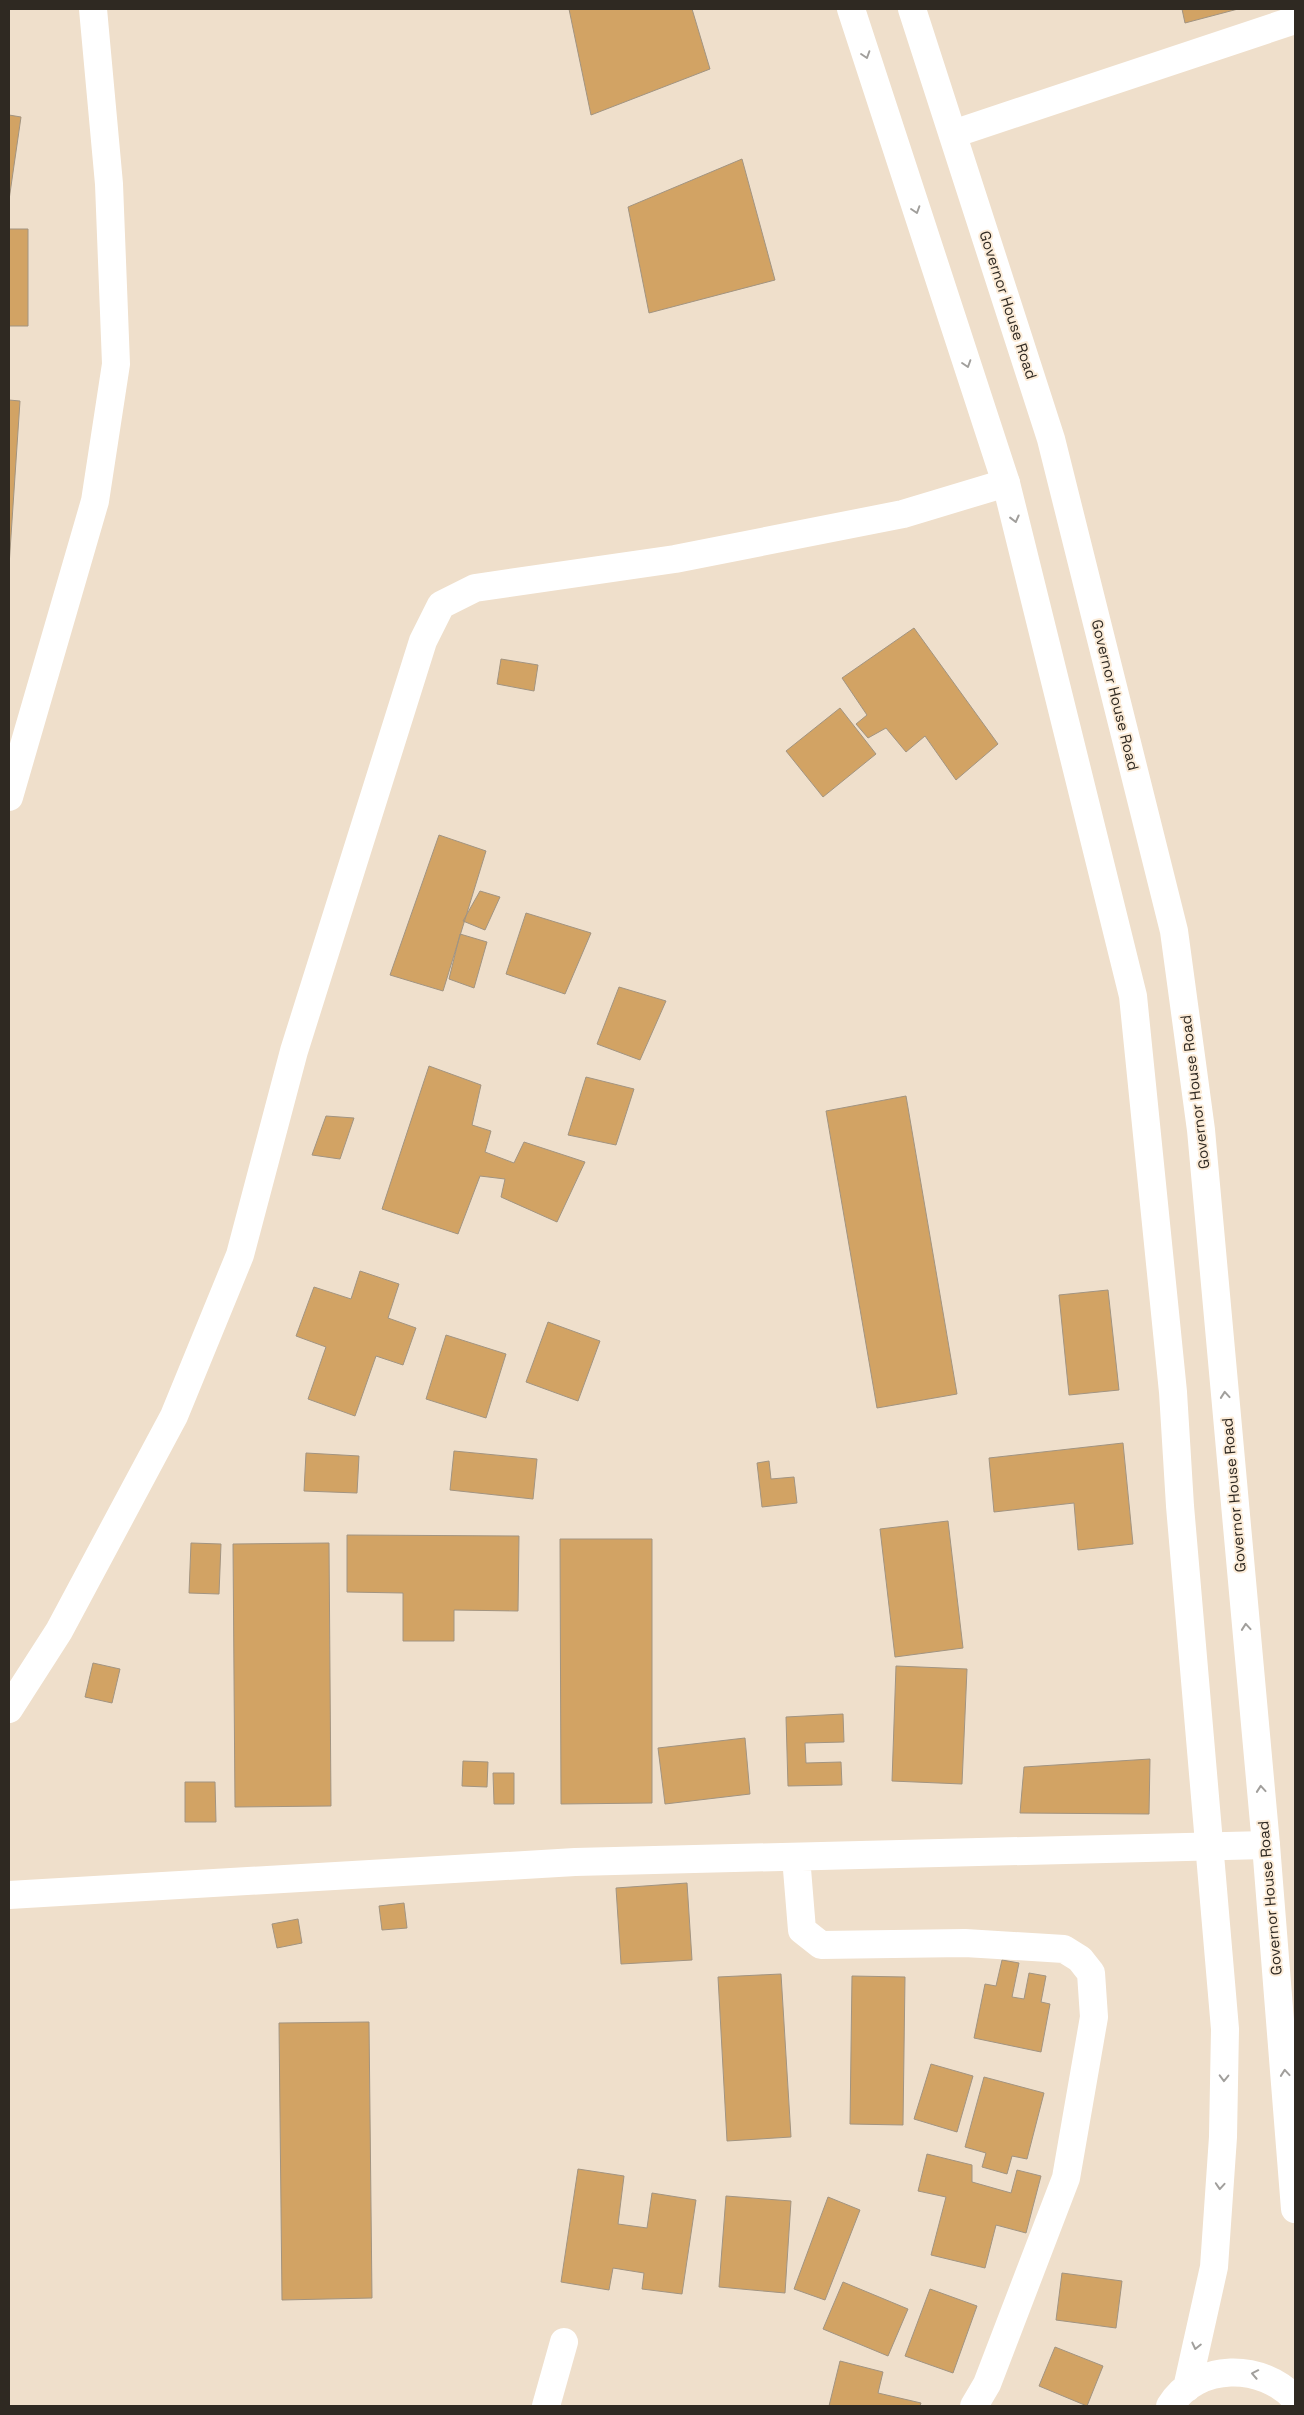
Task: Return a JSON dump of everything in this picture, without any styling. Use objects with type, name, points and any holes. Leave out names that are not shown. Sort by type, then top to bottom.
[{"type":"main road","points":[[9,797],[95,501],[116,364],[109,184],[93,9]]},
{"type":"main road","points":[[851,9],[1006,483],[1132,996],[1173,1392],[1180,1506],[1224,2030],[1223,2137],[1214,2267],[1179,2397]]},
{"type":"main road","name":"Governor House Road","points":[[912,9],[1051,439],[1174,931],[1201,1130],[1266,1845],[1295,2209]]},
{"type":"main road","points":[[953,134],[1295,20]]},
{"type":"main road","points":[[9,1710],[59,1631],[174,1416],[240,1255],[294,1050],[423,641],[441,605],[475,588],[684,557],[902,514],[1006,483]]},
{"type":"main road","points":[[9,1895],[575,1862],[1210,1848],[1266,1845]]},
{"type":"main road","points":[[796,1857],[802,1930],[821,1945],[965,1943],[1064,1950],[1080,1959],[1091,1972],[1094,2017],[1066,2178],[987,2384],[974,2406]]},
{"type":"main road","points":[[546,2406],[564,2342]]},
{"type":"main road","points":[[1179,2397],[1210,2375],[1237,2371],[1264,2376],[1287,2389],[1295,2399]]},
{"type":"building","points":[[569,9],[692,9],[710,69],[591,115]]},
{"type":"building","points":[[1182,9],[1238,9],[1185,23]]},
{"type":"building","points":[[9,115],[21,117],[9,200]]},
{"type":"building","points":[[742,159],[775,280],[649,313],[628,207]]},
{"type":"building","points":[[9,229],[28,229],[28,326],[9,326]]},
{"type":"building","points":[[9,400],[20,401],[9,566]]},
{"type":"building","points":[[914,628],[998,744],[956,780],[925,736],[906,752],[886,728],[868,738],[856,724],[867,715],[842,678]]},
{"type":"building","points":[[501,659],[538,665],[534,691],[497,684]]},
{"type":"building","points":[[840,708],[876,754],[823,797],[786,751]]},
{"type":"building","points":[[439,835],[486,851],[443,991],[390,975]]},
{"type":"building","points":[[480,891],[500,897],[485,930],[463,921]]},
{"type":"building","points":[[526,913],[591,933],[565,994],[506,974]]},
{"type":"building","points":[[460,934],[487,942],[474,988],[449,979]]},
{"type":"building","points":[[619,987],[666,1001],[640,1060],[597,1044]]},
{"type":"building","points":[[429,1066],[481,1085],[472,1125],[491,1131],[485,1152],[514,1163],[524,1142],[585,1162],[557,1222],[501,1197],[505,1179],[480,1176],[458,1234],[382,1209]]},
{"type":"building","points":[[586,1077],[634,1089],[616,1145],[568,1135]]},
{"type":"building","points":[[906,1096],[957,1394],[877,1408],[826,1111]]},
{"type":"building","points":[[326,1116],[354,1118],[340,1159],[312,1155]]},
{"type":"building","points":[[360,1271],[399,1284],[388,1318],[416,1328],[403,1365],[376,1356],[355,1416],[308,1399],[326,1347],[296,1336],[314,1287],[351,1299]]},
{"type":"building","points":[[1108,1290],[1119,1390],[1069,1395],[1059,1295]]},
{"type":"building","points":[[548,1322],[600,1341],[578,1401],[526,1382]]},
{"type":"building","points":[[446,1335],[506,1354],[486,1418],[426,1399]]},
{"type":"building","points":[[1123,1443],[1133,1544],[1078,1550],[1074,1503],[994,1512],[989,1458]]},
{"type":"building","points":[[454,1451],[537,1459],[533,1499],[450,1490]]},
{"type":"building","points":[[306,1453],[359,1456],[357,1493],[304,1491]]},
{"type":"building","points":[[769,1461],[771,1479],[794,1477],[797,1503],[762,1507],[757,1463]]},
{"type":"building","points":[[948,1521],[963,1648],[895,1657],[880,1529]]},
{"type":"building","points":[[347,1535],[519,1536],[518,1611],[454,1610],[454,1641],[403,1641],[403,1593],[347,1592]]},
{"type":"building","points":[[560,1539],[652,1539],[652,1803],[561,1804]]},
{"type":"building","points":[[191,1543],[221,1544],[219,1594],[189,1593]]},
{"type":"building","points":[[329,1543],[331,1806],[235,1807],[233,1544]]},
{"type":"building","points":[[93,1663],[120,1669],[112,1703],[85,1697]]},
{"type":"building","points":[[896,1666],[967,1669],[962,1784],[892,1781]]},
{"type":"building","points":[[843,1714],[844,1742],[805,1743],[806,1763],[841,1762],[842,1785],[788,1786],[786,1717]]},
{"type":"building","points":[[745,1738],[750,1794],[665,1804],[658,1748]]},
{"type":"building","points":[[1150,1759],[1149,1814],[1020,1813],[1024,1767]]},
{"type":"building","points":[[463,1761],[488,1762],[487,1787],[462,1786]]},
{"type":"building","points":[[493,1773],[514,1773],[514,1804],[494,1804]]},
{"type":"building","points":[[185,1782],[215,1782],[216,1822],[185,1822]]},
{"type":"building","points":[[687,1883],[692,1960],[621,1964],[616,1888]]},
{"type":"building","points":[[404,1903],[407,1928],[382,1930],[379,1906]]},
{"type":"building","points":[[298,1919],[302,1943],[277,1948],[272,1924]]},
{"type":"building","points":[[1002,1960],[1019,1963],[1012,1997],[1024,1999],[1029,1973],[1046,1976],[1041,2002],[1050,2004],[1041,2052],[974,2038],[985,1984],[996,1986]]},
{"type":"building","points":[[781,1974],[791,2137],[727,2141],[718,1977]]},
{"type":"building","points":[[852,1976],[905,1977],[903,2125],[850,2124]]},
{"type":"building","points":[[369,2022],[372,2298],[282,2300],[279,2023]]},
{"type":"building","points":[[931,2064],[973,2076],[957,2132],[914,2119]]},
{"type":"building","points":[[984,2077],[1044,2093],[1027,2159],[1012,2156],[1007,2174],[982,2167],[986,2153],[965,2147]]},
{"type":"building","points":[[927,2154],[972,2165],[972,2182],[1011,2193],[1017,2170],[1041,2176],[1026,2233],[996,2225],[985,2268],[931,2255],[946,2197],[918,2191]]},
{"type":"building","points":[[578,2169],[624,2176],[618,2224],[647,2228],[652,2193],[696,2200],[682,2294],[642,2289],[644,2273],[613,2268],[609,2290],[561,2282]]},
{"type":"building","points":[[726,2196],[791,2201],[785,2293],[719,2287]]},
{"type":"building","points":[[828,2197],[860,2210],[825,2300],[794,2289]]},
{"type":"building","points":[[1062,2273],[1122,2281],[1116,2328],[1056,2320]]},
{"type":"building","points":[[843,2282],[908,2309],[888,2356],[823,2329]]},
{"type":"building","points":[[930,2289],[977,2306],[953,2373],[905,2356]]},
{"type":"building","points":[[1055,2347],[1103,2366],[1087,2406],[1039,2386]]},
{"type":"building","points":[[840,2361],[883,2372],[878,2393],[921,2403],[920,2406],[829,2406]]}]
